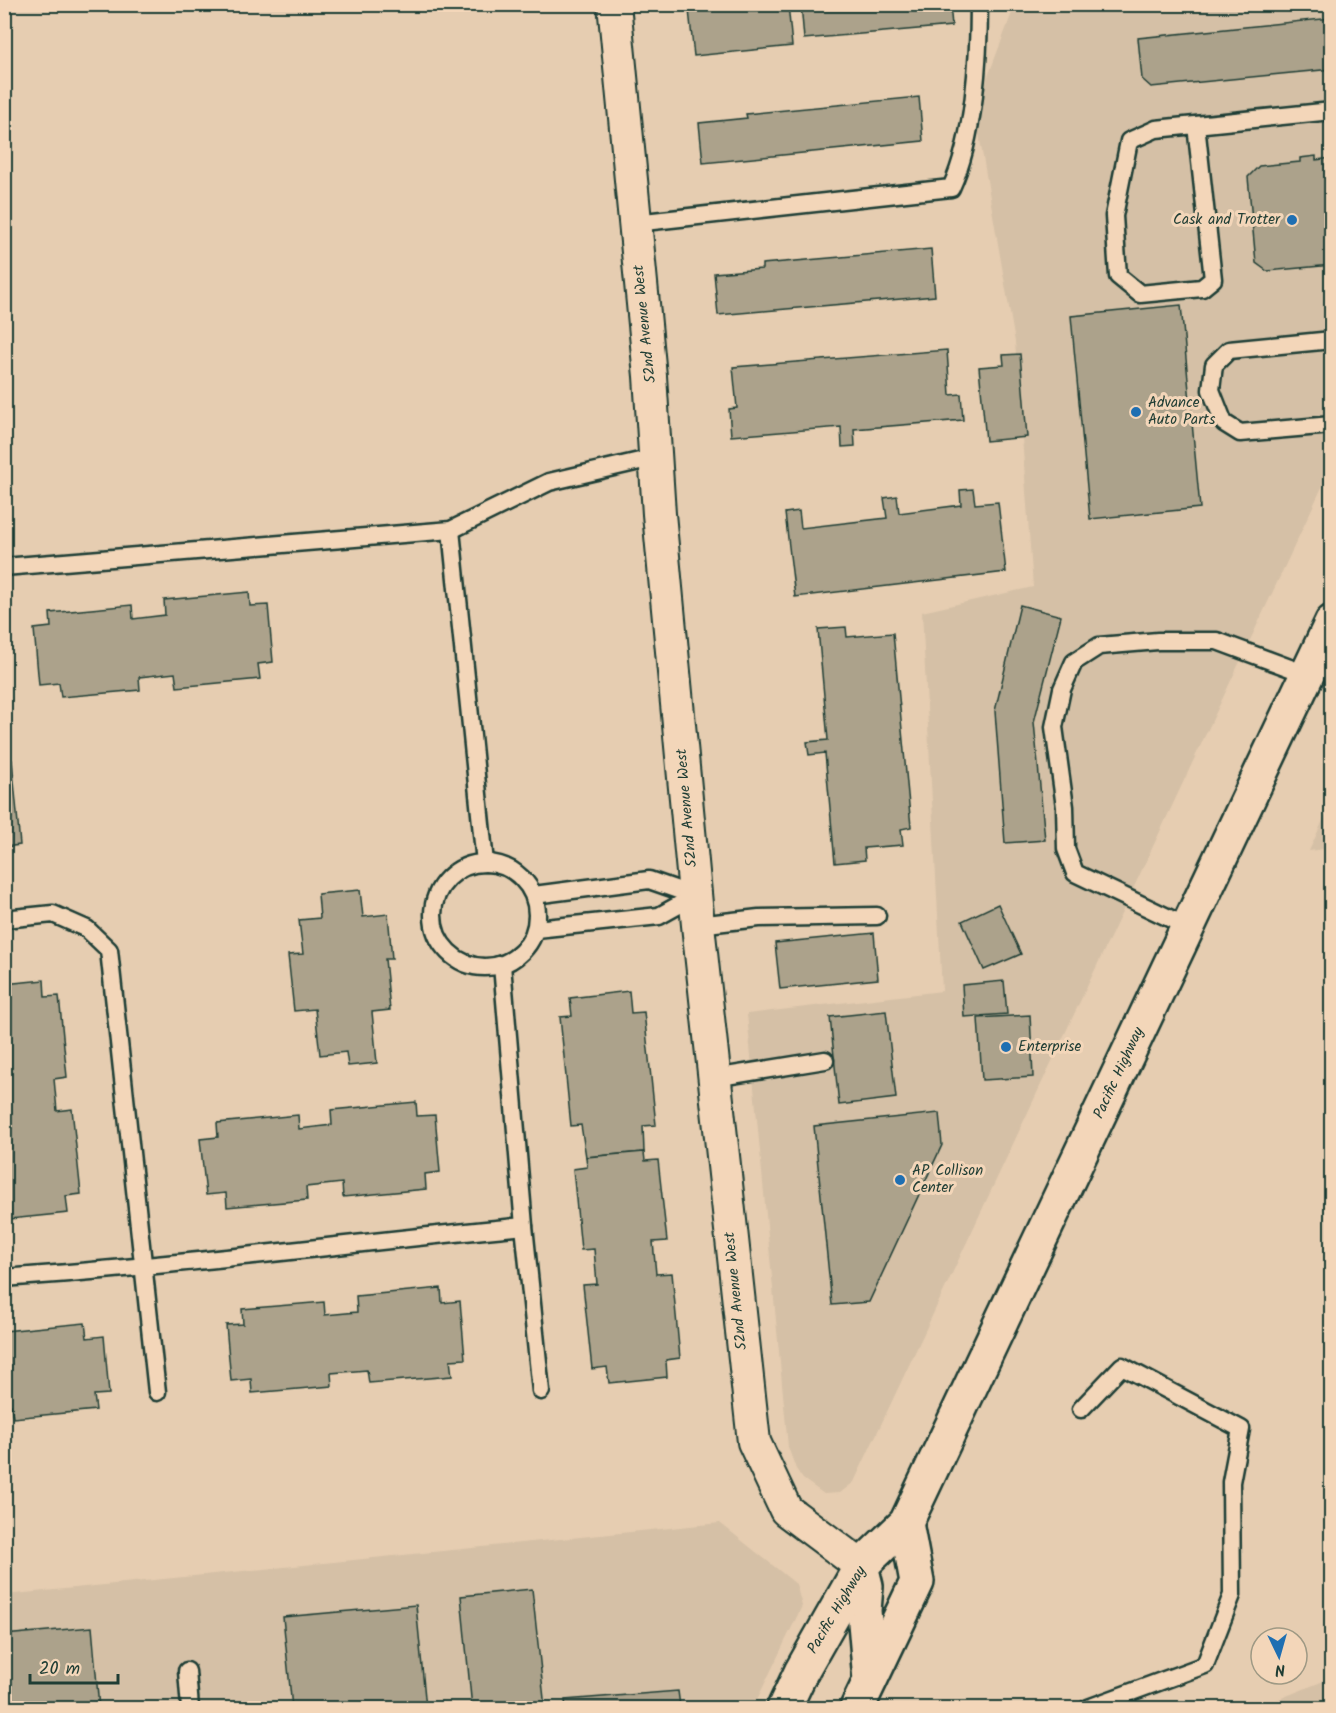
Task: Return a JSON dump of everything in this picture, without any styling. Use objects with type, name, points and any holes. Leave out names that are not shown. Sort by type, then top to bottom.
[{"type":"highway","name":"Pacific Highway","points":[[784,1708],[801,1672],[861,1566],[906,1523],[1332,622]]},
{"type":"highway","points":[[863,1694],[917,1582],[906,1523]]},
{"type":"highway","points":[[861,1566],[866,1586],[863,1694]]},
{"type":"street","name":"52nd Avenue West","points":[[614,4],[697,910],[754,1442],[786,1510],[861,1566]]},
{"type":"lane","points":[[635,223],[951,188],[961,167],[972,98],[979,45],[979,4]]},
{"type":"lane","points":[[1196,125],[1213,279],[1202,288],[1140,294],[1118,276],[1114,216],[1129,141],[1156,129],[1332,111]]},
{"type":"lane","points":[[1332,340],[1228,350],[1214,365],[1211,390],[1224,423],[1239,433],[1332,424]]},
{"type":"lane","points":[[4,567],[451,530],[549,482],[657,457]]},
{"type":"lane","points":[[451,530],[485,863]]},
{"type":"lane","points":[[1188,927],[1075,873],[1066,849],[1065,807],[1054,727],[1062,689],[1074,662],[1099,646],[1158,641],[1217,641],[1306,674]]},
{"type":"lane","points":[[485,863],[512,870],[525,880],[534,895],[538,912],[536,929],[523,951],[502,965],[477,966],[453,957],[441,944],[434,928],[433,910],[437,893],[447,879],[461,868],[485,863]]},
{"type":"lane","points":[[534,895],[649,880],[697,910]]},
{"type":"lane","points":[[536,929],[697,910],[759,918],[877,916]]},
{"type":"lane","points":[[4,918],[52,914],[87,929],[109,950],[157,1392]]},
{"type":"lane","points":[[502,965],[524,1226],[541,1392]]},
{"type":"lane","points":[[714,1078],[825,1060]]},
{"type":"lane","points":[[4,1278],[142,1269],[334,1245],[524,1226]]},
{"type":"lane","points":[[1081,1408],[1122,1366],[1241,1429],[1231,1482],[1232,1595],[1205,1665],[1088,1708]]},
{"type":"lane","points":[[187,1671],[190,1708]]},
{"type":"shaded area","points":[[1015,5],[1331,5],[1331,468],[854,1482],[840,1493],[824,1494],[803,1479],[796,1469],[788,1447],[747,1014],[942,991],[922,612],[1033,587],[1015,342],[975,111]]},
{"type":"shaded area","points":[[1331,803],[1331,848],[1309,851]]},
{"type":"shaded area","points":[[720,1523],[796,1584],[802,1606],[753,1708],[5,1708],[5,1595]]},
{"type":"shaded area","points":[[1331,1678],[1331,1708],[1257,1708]]},
{"type":"building","points":[[743,4],[788,4],[792,46],[694,56],[689,10]]},
{"type":"building","points":[[801,4],[950,4],[952,26],[804,39]]},
{"type":"building","points":[[1332,18],[1332,69],[1151,87],[1142,79],[1138,38]]},
{"type":"building","points":[[919,97],[923,141],[703,163],[699,123],[747,118],[746,114]]},
{"type":"building","name":"Cask and Trotter","points":[[1316,156],[1316,160],[1332,158],[1332,265],[1267,271],[1256,263],[1248,177],[1259,166],[1300,162],[1300,158]]},
{"type":"building","points":[[931,249],[935,296],[718,315],[714,273],[762,269],[762,264]]},
{"type":"building","name":"Advance Auto Parts","points":[[1181,305],[1200,508],[1090,519],[1071,316]]},
{"type":"building","points":[[947,350],[950,395],[961,394],[963,420],[854,429],[855,446],[842,447],[841,427],[731,436],[729,409],[737,408],[733,367]]},
{"type":"building","points":[[1020,354],[1027,437],[986,441],[979,367],[1004,365],[1003,355]]},
{"type":"building","points":[[973,489],[975,504],[998,502],[1006,572],[795,597],[785,513],[799,511],[801,528],[887,518],[884,498],[897,496],[899,513],[961,505],[960,490]]},
{"type":"building","points":[[249,592],[250,606],[268,605],[273,662],[258,664],[260,679],[177,687],[175,673],[139,677],[140,690],[61,697],[59,683],[39,685],[34,629],[51,627],[50,613],[132,605],[133,619],[165,615],[164,600]]},
{"type":"building","points":[[1020,605],[1061,616],[1034,722],[1045,840],[1005,843],[995,711]]},
{"type":"building","points":[[846,627],[847,637],[893,633],[911,827],[901,829],[903,845],[864,848],[865,860],[835,863],[825,753],[809,755],[807,742],[828,740],[818,629]]},
{"type":"building","points":[[12,760],[20,845],[5,847],[7,864],[4,864],[4,761]]},
{"type":"building","points":[[360,890],[363,917],[388,914],[392,959],[385,959],[390,1010],[372,1012],[377,1063],[348,1066],[346,1052],[320,1055],[315,1009],[294,1011],[288,955],[303,954],[299,920],[320,918],[318,894]]},
{"type":"building","points":[[998,904],[1021,954],[984,970],[962,921]]},
{"type":"building","points":[[874,933],[878,979],[780,989],[775,943]]},
{"type":"building","points":[[44,980],[45,997],[59,996],[67,1077],[54,1079],[57,1111],[72,1109],[81,1194],[66,1196],[68,1213],[10,1219],[9,1204],[4,1204],[4,984]]},
{"type":"building","points":[[1004,981],[1007,1014],[964,1017],[962,985]]},
{"type":"building","points":[[629,991],[631,1013],[644,1012],[656,1125],[643,1126],[644,1152],[586,1157],[581,1125],[571,1126],[560,1017],[572,1016],[570,998]]},
{"type":"building","points":[[886,1011],[896,1098],[839,1105],[830,1017]]},
{"type":"building","name":"Enterprise","points":[[1030,1015],[1033,1077],[982,1080],[978,1018]]},
{"type":"building","points":[[416,1102],[417,1116],[435,1115],[440,1172],[425,1174],[426,1189],[343,1197],[342,1183],[306,1187],[307,1200],[227,1207],[226,1193],[206,1195],[200,1139],[218,1137],[217,1123],[298,1115],[299,1129],[332,1125],[331,1110]]},
{"type":"building","points":[[939,1113],[942,1145],[869,1302],[832,1305],[814,1126]]},
{"type":"building","points":[[644,1152],[645,1161],[658,1160],[667,1241],[653,1242],[656,1274],[672,1273],[680,1358],[666,1360],[667,1377],[609,1383],[607,1367],[592,1369],[583,1285],[597,1284],[594,1249],[581,1250],[573,1169],[587,1167],[586,1157]]},
{"type":"building","points":[[441,1288],[442,1303],[460,1301],[465,1359],[450,1360],[452,1376],[369,1383],[367,1370],[331,1373],[332,1386],[252,1393],[251,1379],[231,1381],[226,1325],[243,1324],[242,1309],[324,1302],[325,1315],[357,1312],[356,1296]]},
{"type":"building","points":[[85,1323],[87,1338],[104,1336],[109,1394],[94,1395],[96,1410],[13,1418],[11,1405],[4,1405],[4,1331]]},
{"type":"building","points":[[532,1589],[545,1708],[472,1708],[461,1596]]},
{"type":"building","points":[[416,1605],[426,1708],[292,1708],[283,1617]]},
{"type":"building","points":[[92,1627],[99,1708],[4,1708],[4,1635]]},
{"type":"building","points":[[678,1691],[680,1706],[692,1705],[693,1708],[566,1708],[565,1700]]},
{"type":"place","name":"Cask and Trotter","points":[[1292,220]]},
{"type":"place","name":"Advance Auto Parts","points":[[1136,412]]},
{"type":"place","name":"Enterprise","points":[[1006,1047]]},
{"type":"place","name":"AP Collison Center","points":[[900,1180]]}]
